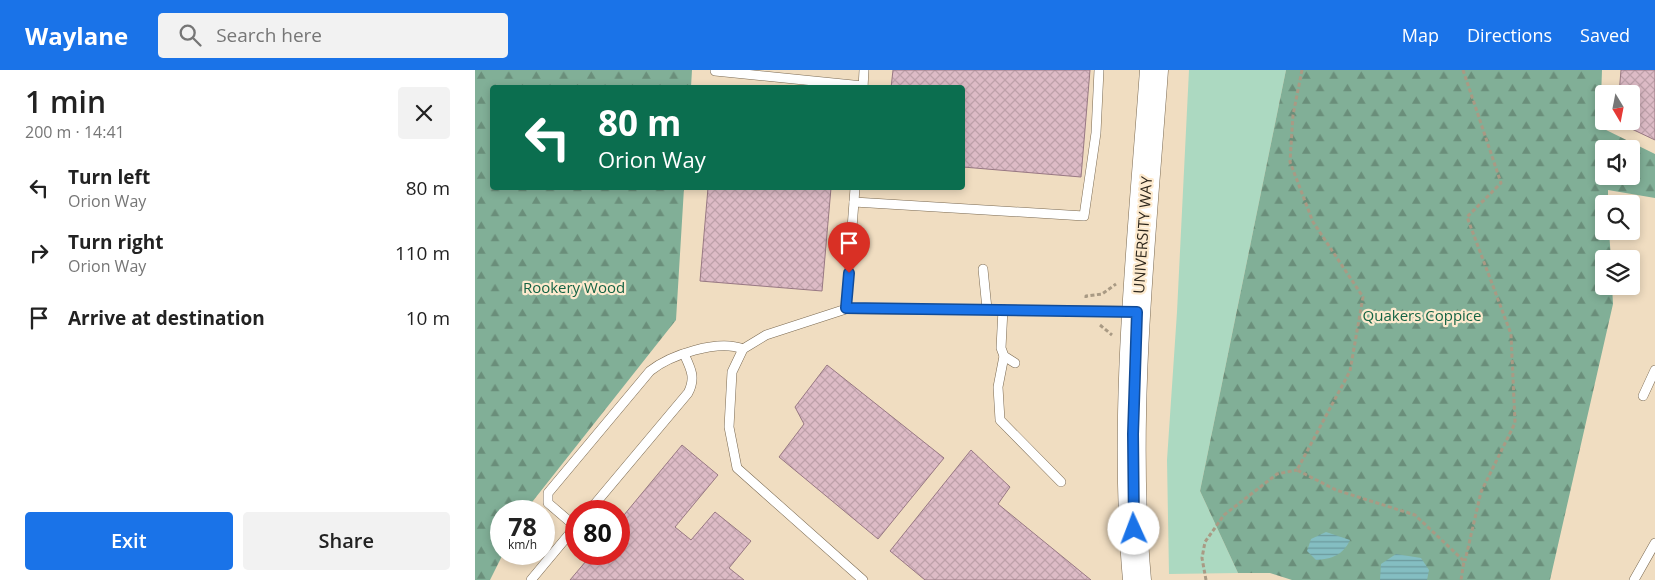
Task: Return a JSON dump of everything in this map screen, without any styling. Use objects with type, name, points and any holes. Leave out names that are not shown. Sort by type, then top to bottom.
[{"type":"highway","name":"UNIVERSITY WAY","points":[[1137,580],[1133,452],[1137,312],[1154,70]]},
{"type":"lane","points":[[863,85],[864,70]]},
{"type":"lane","points":[[854,202],[1084,216],[1096,133],[1099,70]]},
{"type":"lane","points":[[715,71],[844,85]]},
{"type":"lane","points":[[846,308],[855,190]]},
{"type":"lane","points":[[983,269],[987,309]]},
{"type":"lane","points":[[863,580],[737,468],[729,427],[732,372],[743,349],[766,335],[846,308],[1137,312]]},
{"type":"lane","points":[[1003,309],[1001,348],[1004,356],[998,387],[1000,420],[1061,482]]},
{"type":"lane","points":[[565,517],[548,503],[548,493],[650,371],[673,357],[684,354],[721,346],[733,345],[743,349]]},
{"type":"lane","points":[[598,500],[688,393],[693,384],[693,376],[684,354]]},
{"type":"lane","points":[[1004,356],[1015,363]]},
{"type":"lane","points":[[1643,396],[1655,370]]},
{"type":"lane","points":[[531,580],[565,539]]},
{"type":"lane","points":[[1634,580],[1655,542]]},
{"type":"path","points":[[1297,470],[1350,371],[1363,297],[1313,222],[1290,162],[1293,115],[1302,70]]},
{"type":"path","points":[[1461,580],[1481,492],[1515,423],[1511,334],[1467,218],[1501,183],[1463,70]]},
{"type":"path","points":[[1206,580],[1202,558],[1205,542],[1218,522],[1241,501],[1277,474],[1297,470],[1336,490],[1415,514],[1465,561]]},
{"type":"green space","name":"Rookery Wood","points":[[475,70],[692,70],[691,85],[490,85],[490,190],[684,190],[676,320],[534,500],[490,500],[490,565],[498,565],[490,580],[475,580]]},
{"type":"green space","points":[[1189,70],[1286,70],[1200,491],[1238,573],[1169,574],[1167,460],[1177,312]]},
{"type":"green space","name":"Quakers Coppice","points":[[1286,70],[1602,70],[1601,85],[1595,85],[1595,130],[1606,130],[1626,140],[1595,140],[1595,185],[1640,185],[1640,147],[1655,154],[1655,198],[1608,190],[1608,195],[1595,195],[1595,240],[1610,240],[1610,250],[1595,250],[1595,295],[1612,295],[1613,304],[1550,580],[1292,580],[1270,573],[1238,573],[1200,491]]},
{"type":"water","points":[[1326,532],[1350,540],[1340,553],[1327,559],[1316,560],[1307,551],[1311,539]]},
{"type":"water","points":[[1396,554],[1421,558],[1429,570],[1427,580],[1380,580],[1381,564]]},
{"type":"building","points":[[893,70],[1090,70],[1081,177],[965,167],[965,85],[891,85]]},
{"type":"building","points":[[1621,70],[1655,70],[1655,140],[1634,130],[1640,130],[1640,85],[1620,85]]},
{"type":"building","points":[[708,190],[831,190],[822,291],[700,281]]},
{"type":"building","points":[[827,365],[944,458],[878,539],[779,457],[804,424],[795,407]]},
{"type":"building","points":[[682,445],[718,475],[675,527],[691,540],[715,512],[751,541],[729,568],[744,580],[570,580],[583,565],[630,565],[630,508]]},
{"type":"building","points":[[971,450],[1010,487],[998,504],[1091,580],[925,580],[890,551]]},
{"type":"route","points":[[849,273],[846,308],[1137,312],[1133,434],[1134,529]]}]
